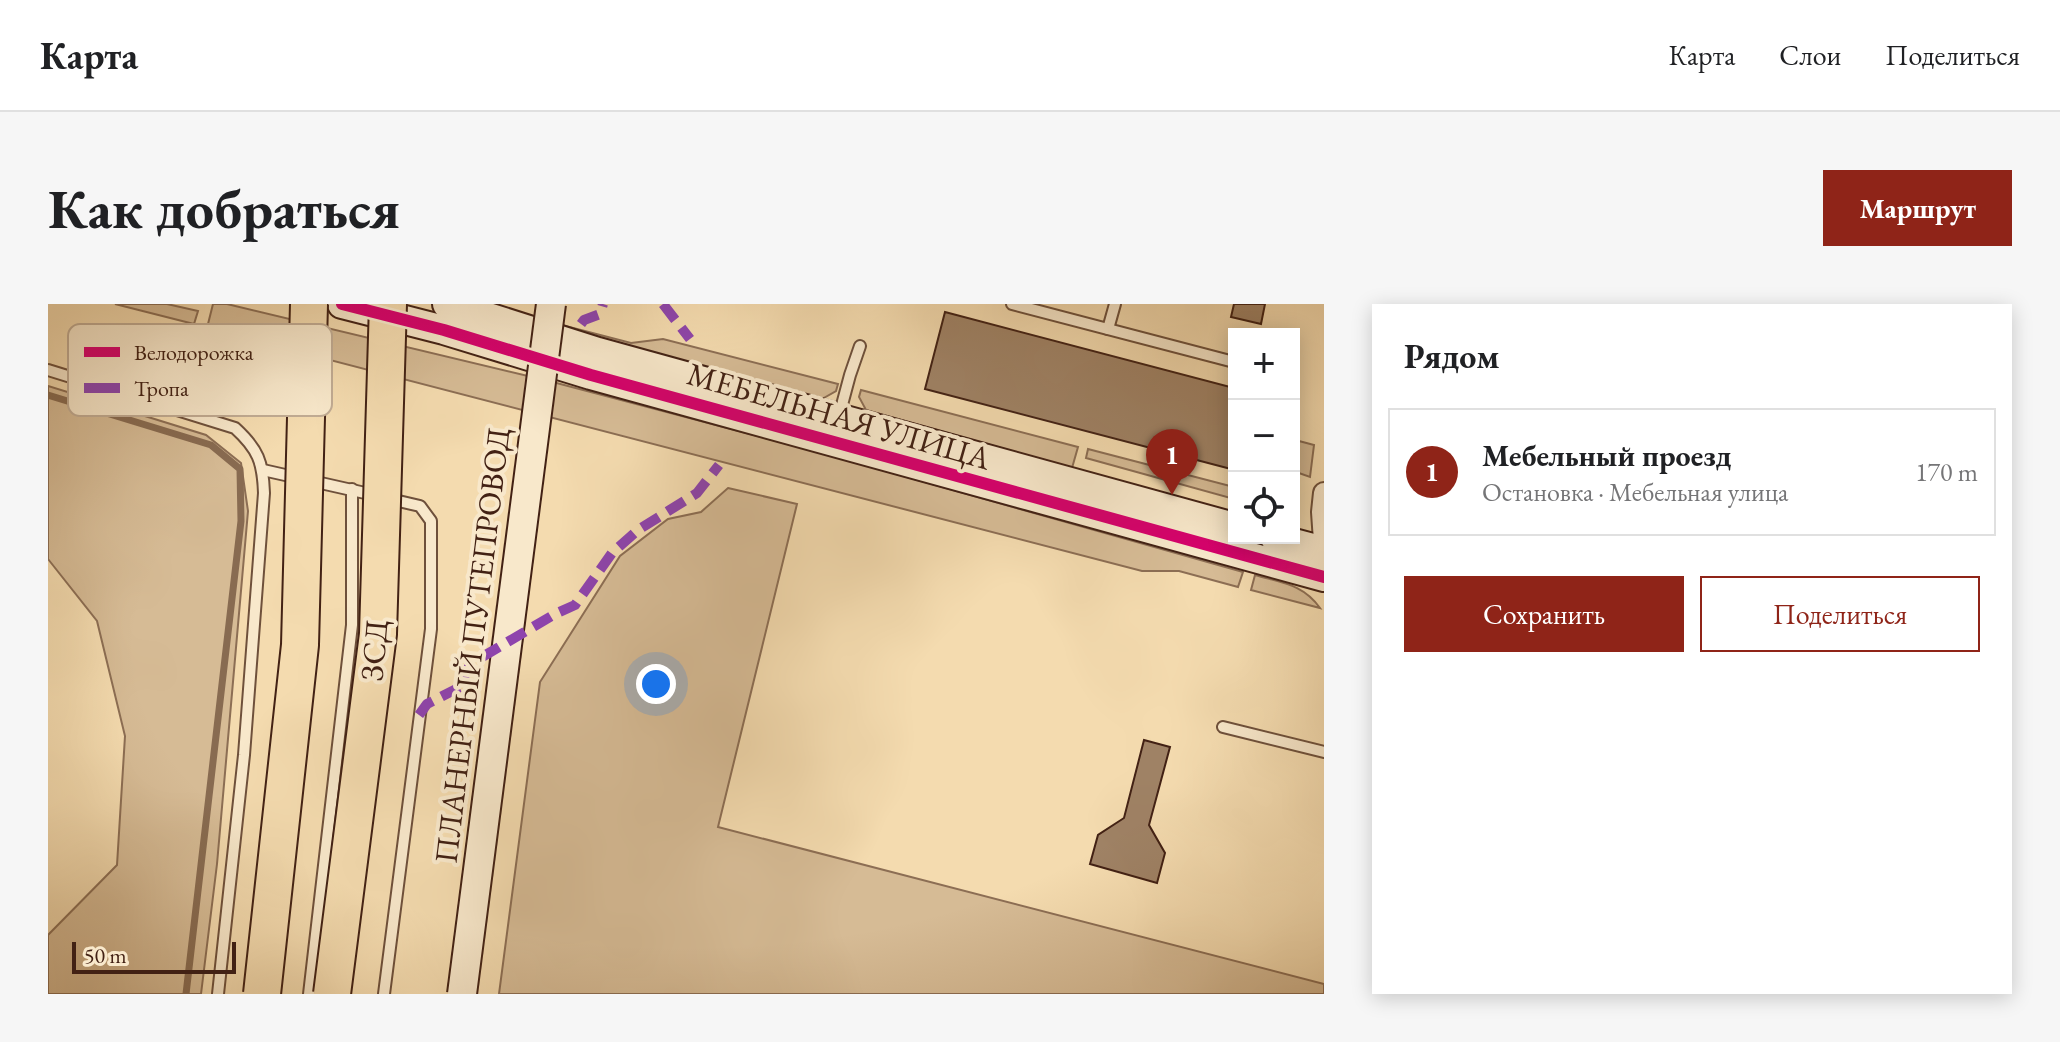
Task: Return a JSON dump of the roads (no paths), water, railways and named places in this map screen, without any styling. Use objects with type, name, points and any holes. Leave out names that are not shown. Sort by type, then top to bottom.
[{"type":"highway","points":[[308,324],[309,304]]},
{"type":"highway","name":"ЗСД","points":[[332,994],[378,634],[388,304]]},
{"type":"highway","points":[[262,994],[300,645],[306,416]]},
{"type":"street","name":"МЕБЕЛЬНАЯ УЛИЦА","points":[[342,304],[444,330],[591,375],[835,429],[1228,526]]},
{"type":"street","name":"МЕБЕЛЬНАЯ УЛИЦА","points":[[447,304],[835,429],[1324,577]]},
{"type":"street","name":"ПЛАНЕРНЫЙ ПУТЕПРОВОД","points":[[462,994],[551,304]]},
{"type":"street","points":[[1324,493],[1324,541]]},
{"type":"street","points":[[1298,544],[1324,551]]},
{"type":"lane","points":[[1012,304],[1228,360]]},
{"type":"lane","points":[[1108,329],[1115,304]]},
{"type":"lane","points":[[835,429],[860,346]]},
{"type":"lane","points":[[48,370],[68,376]]},
{"type":"lane","points":[[196,416],[235,428],[250,442],[263,470],[263,508],[244,755],[218,994]]},
{"type":"lane","points":[[263,470],[420,506],[431,521],[431,629],[384,994]]},
{"type":"lane","points":[[309,994],[352,625],[352,489]]},
{"type":"lane","points":[[1223,727],[1324,752]]},
{"type":"waterway","points":[[48,395],[68,401]]},
{"type":"waterway","points":[[116,416],[211,445],[240,469],[241,521],[186,994]]},
{"type":"place","name":"Мебельный проезд","points":[[1172,495]]}]
